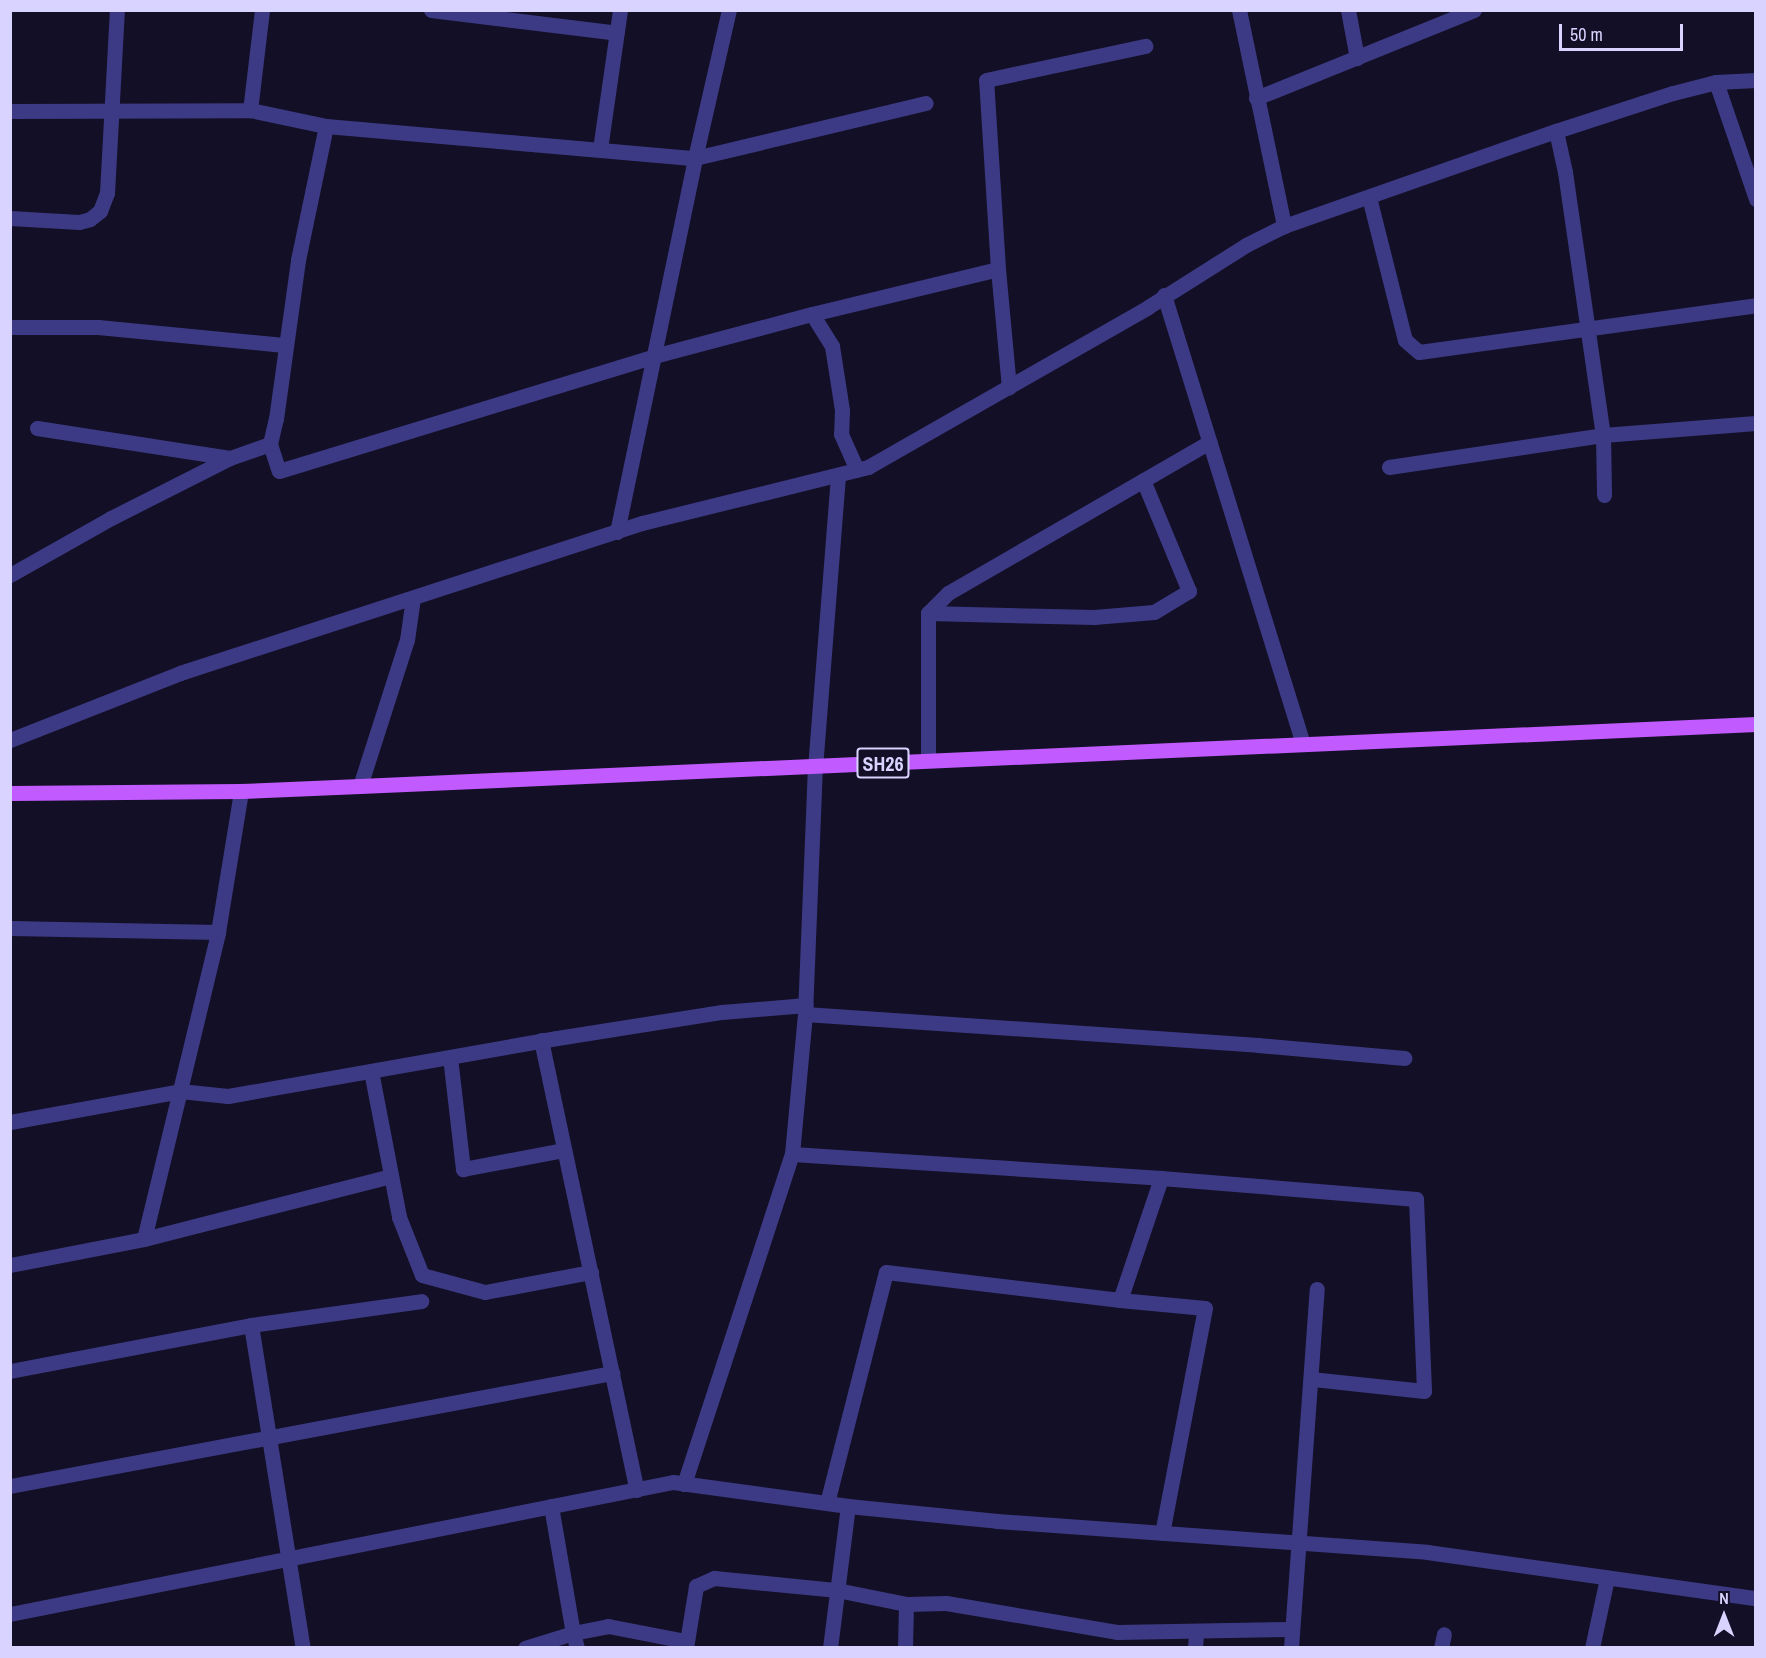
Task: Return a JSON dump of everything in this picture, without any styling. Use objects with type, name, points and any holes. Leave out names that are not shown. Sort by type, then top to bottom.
[{"type":"main road","name":"SH26","points":[[10,793],[241,791],[815,768],[928,760],[1755,724]]},
{"type":"street","points":[[10,218],[78,222],[90,219],[100,211],[106,193],[113,110],[117,10]]},
{"type":"street","points":[[250,110],[262,10]]},
{"type":"street","points":[[431,10],[617,33]]},
{"type":"street","points":[[600,149],[620,10]]},
{"type":"street","points":[[617,532],[729,10]]},
{"type":"street","points":[[1239,10],[1284,226]]},
{"type":"street","points":[[1348,10],[1357,58]]},
{"type":"street","points":[[1256,98],[1474,10]]},
{"type":"street","points":[[1009,387],[998,269],[986,80],[1145,46]]},
{"type":"street","points":[[10,741],[180,673],[617,532],[868,467],[1009,387],[1246,245],[1284,226],[1556,131],[1673,93],[1716,82],[1755,80]]},
{"type":"street","points":[[1716,82],[1755,199]]},
{"type":"street","points":[[10,111],[250,110],[326,126],[696,158],[926,103]]},
{"type":"street","points":[[326,126],[298,260],[284,345],[276,419],[270,444],[279,471],[654,356],[812,314],[998,269]]},
{"type":"street","points":[[1556,131],[1565,171],[1603,435],[1604,495]]},
{"type":"street","points":[[1370,197],[1405,340],[1419,352],[1755,305]]},
{"type":"street","points":[[1164,295],[1303,744]]},
{"type":"street","points":[[812,314],[831,346],[842,410],[841,434],[857,470]]},
{"type":"street","points":[[10,327],[98,327],[284,345]]},
{"type":"street","points":[[1389,467],[1603,435],[1755,423]]},
{"type":"street","points":[[37,428],[230,458]]},
{"type":"street","points":[[928,760],[928,613],[948,593],[1210,442]]},
{"type":"street","points":[[10,575],[111,518],[230,458],[270,444]]},
{"type":"street","points":[[684,1484],[792,1154],[806,1009],[815,768],[838,475]]},
{"type":"street","points":[[928,613],[1094,617],[1154,612],[1189,591],[1143,480]]},
{"type":"street","points":[[360,786],[406,640],[412,598]]},
{"type":"street","points":[[144,1239],[218,932],[241,791]]},
{"type":"street","points":[[10,928],[218,932]]},
{"type":"street","points":[[10,1122],[180,1091],[228,1096],[541,1040],[722,1012],[806,1009],[1404,1058]]},
{"type":"street","points":[[541,1040],[637,1490]]},
{"type":"street","points":[[450,1057],[463,1169],[564,1150]]},
{"type":"street","points":[[370,1071],[399,1217],[422,1275],[485,1292],[591,1272]]},
{"type":"street","points":[[792,1154],[1161,1178],[1416,1200],[1424,1391],[1311,1378]]},
{"type":"street","points":[[10,1265],[144,1239],[391,1176]]},
{"type":"street","points":[[1120,1300],[1161,1178]]},
{"type":"street","points":[[827,1503],[886,1272],[1205,1308],[1162,1533]]},
{"type":"street","points":[[1291,1647],[1291,1629],[1295,1619],[1298,1543],[1317,1289]]},
{"type":"street","points":[[10,1371],[251,1325],[421,1302]]},
{"type":"street","points":[[251,1325],[303,1647]]},
{"type":"street","points":[[10,1486],[612,1373]]},
{"type":"street","points":[[10,1614],[673,1482],[848,1506],[997,1521],[1427,1552],[1755,1598]]},
{"type":"street","points":[[551,1506],[575,1640]]},
{"type":"street","points":[[830,1647],[848,1506]]},
{"type":"street","points":[[525,1647],[575,1640],[608,1626],[686,1644],[696,1586],[714,1578],[837,1590],[906,1604],[946,1603],[1117,1632],[1196,1640],[1291,1629]]},
{"type":"street","points":[[1592,1647],[1607,1578]]},
{"type":"street","points":[[905,1647],[906,1604]]}]
